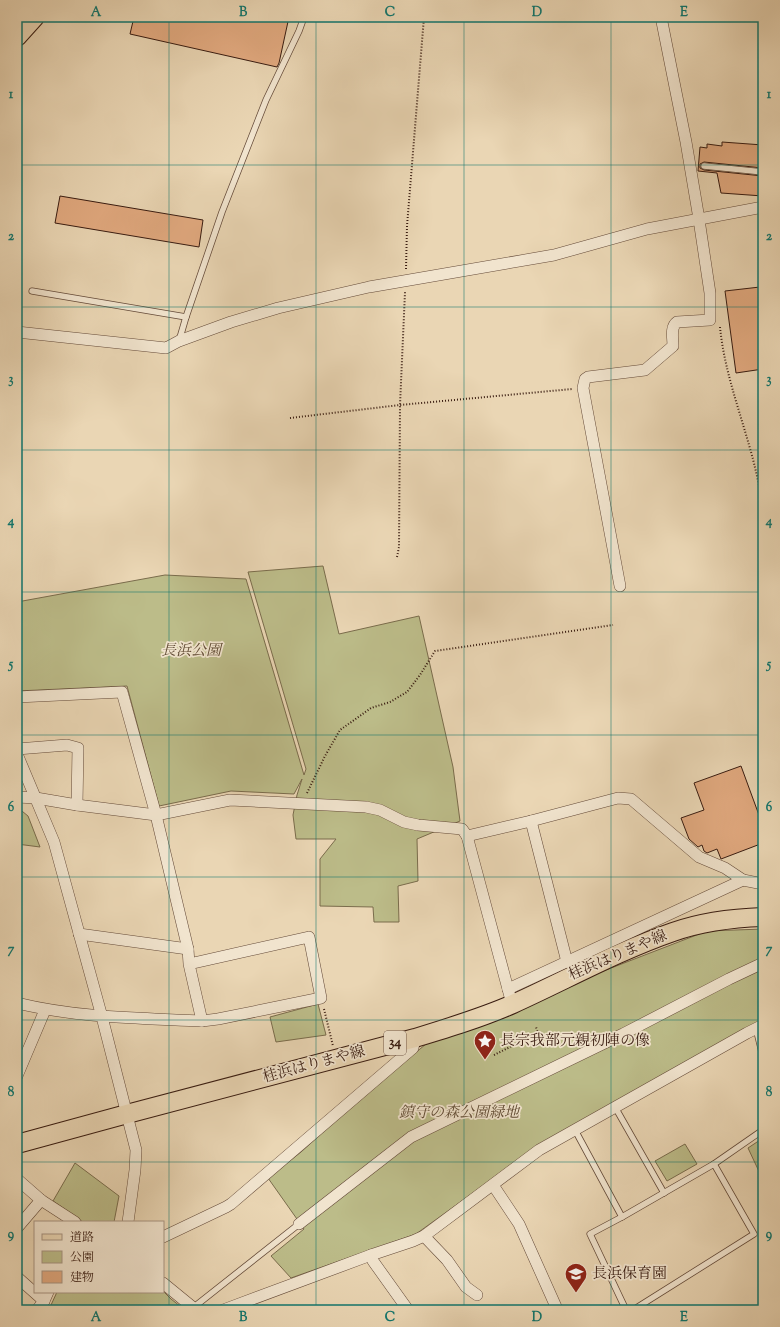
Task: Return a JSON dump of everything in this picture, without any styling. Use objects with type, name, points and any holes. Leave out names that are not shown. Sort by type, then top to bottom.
[{"type":"main road","points":[[17,36],[36,17]]},
{"type":"main road","name":"桂浜はりまや線","points":[[17,1144],[455,1026],[510,996],[674,932],[710,923],[751,917],[763,917]]},
{"type":"street","points":[[17,36],[25,17]]},
{"type":"street","points":[[620,586],[583,388],[585,380],[588,377],[645,370],[673,346],[674,323],[710,320],[710,293],[686,142],[661,17]]},
{"type":"street","points":[[17,332],[166,348],[179,341],[231,322],[278,308],[369,288],[554,255],[635,232],[763,207]]},
{"type":"street","points":[[17,697],[122,692],[156,815],[188,949],[189,964],[202,1021]]},
{"type":"street","points":[[17,749],[67,745],[78,748],[77,805]]},
{"type":"street","points":[[17,754],[54,842],[102,1016],[136,1150],[135,1170],[128,1221]]},
{"type":"street","points":[[17,797],[36,798],[156,815],[230,800],[366,807],[380,810],[404,822],[418,825],[462,829],[467,836],[510,996],[567,962],[743,880]]},
{"type":"street","points":[[467,836],[618,798],[631,799],[700,858],[725,868],[743,880],[763,884]]},
{"type":"street","points":[[531,821],[567,962]]},
{"type":"street","points":[[79,934],[188,949]]},
{"type":"street","points":[[17,1003],[45,1010],[102,1016],[202,1021],[321,998],[309,936],[189,964]]},
{"type":"street","points":[[299,1224],[411,1137],[623,1034],[728,979],[763,963]]},
{"type":"street","points":[[17,1076],[45,1010]]},
{"type":"street","points":[[223,1310],[424,1236],[539,1150],[760,1027]]},
{"type":"street","points":[[164,1237],[231,1204],[413,1048],[415,1038]]},
{"type":"street","points":[[17,1179],[41,1200],[73,1221]]},
{"type":"street","points":[[493,1185],[519,1224],[556,1310]]},
{"type":"street","points":[[17,1228],[41,1200]]},
{"type":"street","points":[[424,1236],[447,1260],[466,1286],[477,1295]]},
{"type":"street","points":[[371,1255],[408,1310]]},
{"type":"street","points":[[17,1276],[34,1288]]},
{"type":"street","points":[[164,1284],[194,1309]]},
{"type":"street","points":[[37,1310],[46,1296]]},
{"type":"lane","points":[[179,341],[222,212],[266,100],[299,31],[304,17]]},
{"type":"lane","points":[[704,166],[763,172]]},
{"type":"lane","points":[[32,291],[186,317]]},
{"type":"lane","points":[[760,1027],[763,1057]]},
{"type":"lane","points":[[615,1107],[664,1193]]},
{"type":"lane","points":[[574,1130],[622,1217]]},
{"type":"lane","points":[[626,1310],[590,1234],[714,1164],[763,1130]]},
{"type":"lane","points":[[634,1310],[754,1234],[714,1164]]},
{"type":"lane","points":[[194,1309],[299,1224]]},
{"type":"path","points":[[397,557],[399,547],[400,405],[407,226],[424,17]]},
{"type":"path","points":[[719,325],[723,351],[749,446],[763,505]]},
{"type":"path","points":[[290,418],[400,405],[583,388]]},
{"type":"path","points":[[302,803],[325,756],[340,730],[371,708],[390,702],[406,692],[420,675],[436,651],[613,625]]},
{"type":"path","points":[[321,998],[336,1059]]},
{"type":"path","points":[[494,1056],[538,1033],[536,1027]]},
{"type":"green space","name":"長浜公園","points":[[323,566],[339,634],[419,616],[453,767],[460,821],[417,839],[418,881],[398,886],[399,922],[374,922],[373,907],[320,906],[320,859],[336,839],[296,839],[293,815],[302,779],[294,794],[231,791],[159,806],[127,686],[17,691],[17,602],[165,575],[246,579],[304,775],[306,769],[248,572]]},
{"type":"green space","points":[[17,807],[28,816],[40,847],[17,844]]},
{"type":"green space","name":"鎮守の森公園緑地","points":[[763,929],[763,1021],[538,1146],[416,1234],[291,1278],[271,1256],[304,1229],[268,1178],[301,1152],[355,1103],[426,1044],[593,975],[707,931]]},
{"type":"green space","points":[[318,1004],[326,1035],[276,1042],[270,1017]]},
{"type":"green space","points":[[763,1138],[763,1180],[748,1148]]},
{"type":"green space","points":[[685,1144],[697,1164],[667,1181],[655,1161]]},
{"type":"green space","points":[[75,1163],[119,1196],[114,1221],[82,1221],[53,1201]]},
{"type":"green space","points":[[164,1292],[185,1310],[47,1310],[57,1293]]},
{"type":"building","points":[[134,17],[289,17],[277,67],[130,34]]},
{"type":"building","points":[[722,142],[763,145],[763,168],[704,162],[700,164],[700,168],[704,170],[763,176],[763,196],[721,193],[717,173],[698,171],[700,147],[707,148],[707,144],[722,146]]},
{"type":"building","points":[[60,196],[203,220],[199,247],[55,223]]},
{"type":"building","points":[[760,287],[763,312],[763,369],[736,373],[725,291]]},
{"type":"building","points":[[741,766],[763,826],[763,843],[721,859],[717,849],[707,853],[704,851],[702,845],[698,847],[689,839],[681,818],[704,810],[694,783]]},
{"type":"place","name":"長宗我部元親初陣の像","points":[[485,1060]]},
{"type":"place","name":"長浜保育園","points":[[576,1294]]}]
